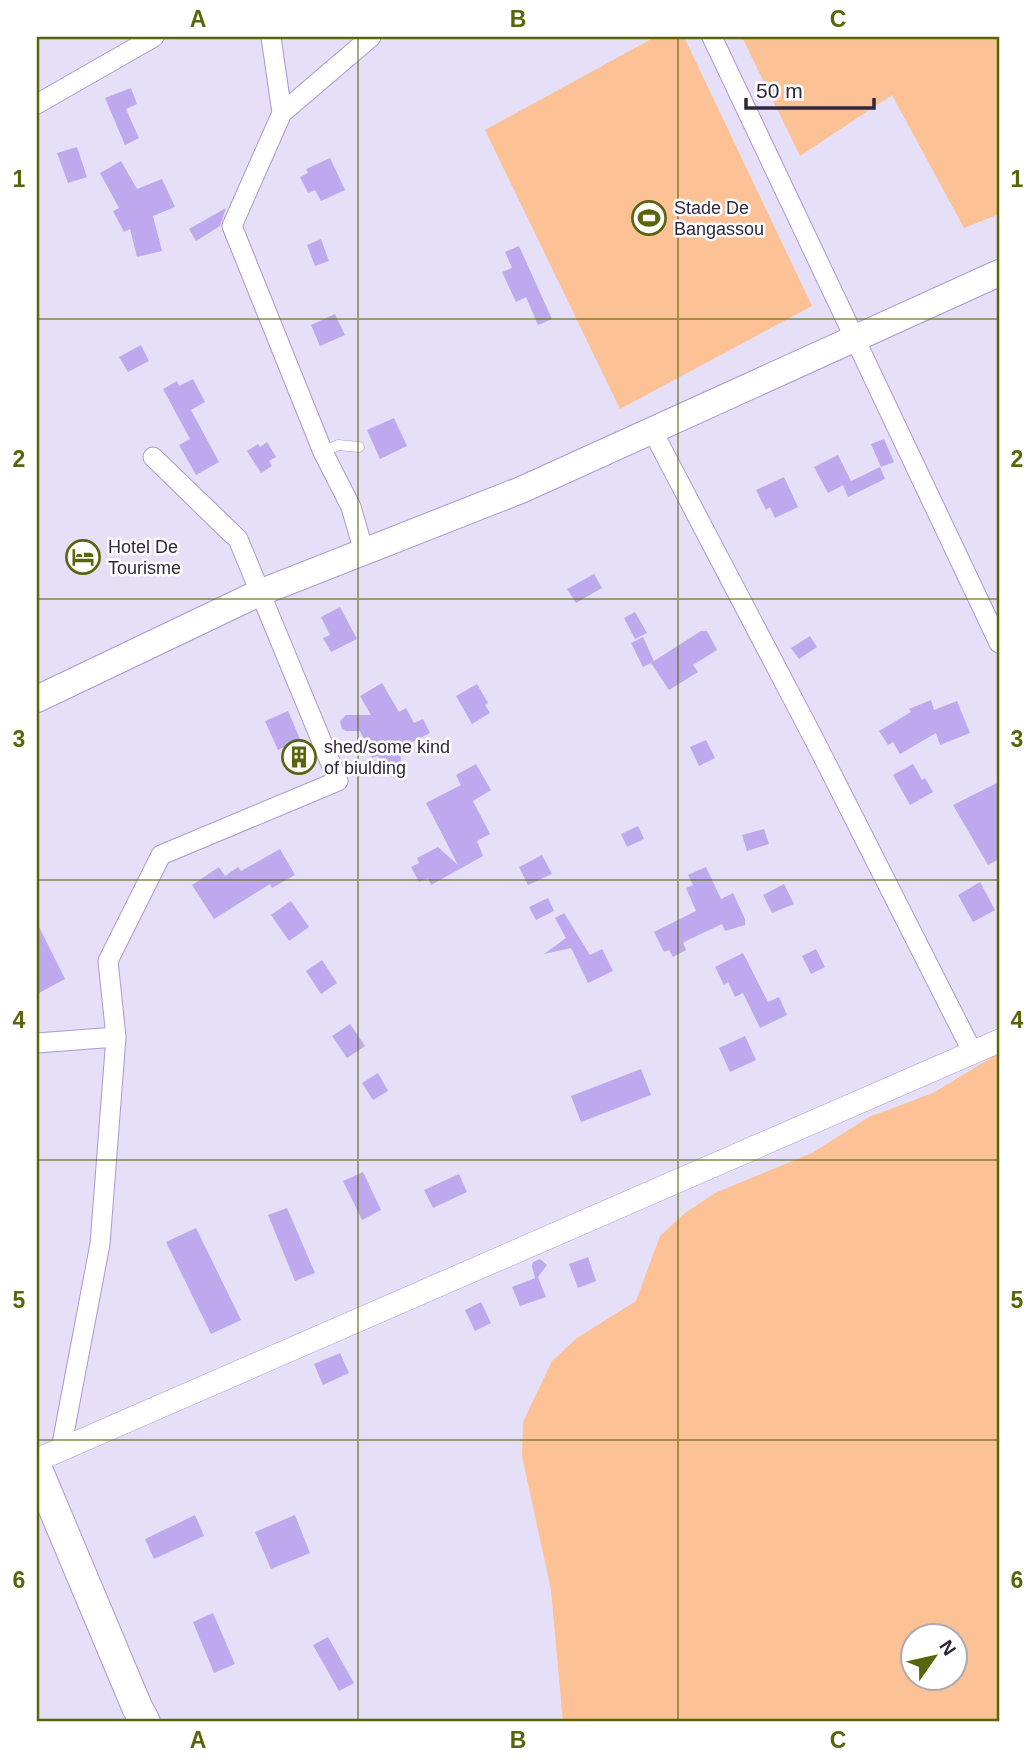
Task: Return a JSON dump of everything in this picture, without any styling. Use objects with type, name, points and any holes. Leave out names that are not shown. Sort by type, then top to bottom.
[{"type":"main road","points":[[37,699],[259,593],[522,490],[999,273]]},
{"type":"main road","points":[[37,1469],[145,1722]]},
{"type":"street","points":[[37,104],[154,37]]},
{"type":"street","points":[[271,37],[282,113]]},
{"type":"street","points":[[364,552],[351,507],[323,452],[232,226],[282,113],[371,37]]},
{"type":"street","points":[[712,37],[999,643]]},
{"type":"street","points":[[652,430],[816,743],[973,1053]]},
{"type":"street","points":[[61,1449],[100,1244],[116,1037],[108,961],[160,855],[338,781],[238,540],[153,457],[233,535]]},
{"type":"street","points":[[37,1043],[116,1037]]},
{"type":"street","points":[[37,1460],[999,1041]]},
{"type":"lane","points":[[323,452],[338,444],[359,447]]},
{"type":"shaded area","name":"Stade De Bangassou","points":[[655,37],[684,37],[812,306],[620,409],[485,130]]},
{"type":"shaded area","points":[[742,37],[999,37],[999,214],[964,228],[892,95],[800,156]]},
{"type":"shaded area","points":[[999,1053],[999,1722],[563,1722],[551,1590],[522,1456],[523,1422],[552,1361],[577,1338],[636,1301],[660,1236],[685,1213],[715,1193],[812,1153],[869,1117],[933,1093]]},
{"type":"building","points":[[131,88],[137,104],[126,109],[139,138],[125,145],[105,98]]},
{"type":"building","points":[[77,147],[87,177],[68,183],[57,153]]},
{"type":"building","points":[[330,158],[345,190],[321,201],[315,190],[308,193],[300,177],[308,173],[306,169]]},
{"type":"building","points":[[121,161],[137,189],[162,179],[175,207],[153,216],[162,251],[137,257],[130,229],[124,232],[113,211],[119,208],[100,173]]},
{"type":"building","points":[[226,208],[220,226],[196,241],[189,229]]},
{"type":"building","points":[[321,239],[329,261],[315,266],[307,245]]},
{"type":"building","points":[[519,246],[552,319],[538,325],[526,297],[516,302],[502,272],[512,268],[505,252]]},
{"type":"building","points":[[335,314],[345,335],[320,346],[311,325]]},
{"type":"building","points":[[141,345],[149,361],[128,372],[119,357]]},
{"type":"building","points":[[193,379],[205,402],[191,410],[219,462],[196,475],[179,445],[190,439],[163,389],[177,381],[179,386]]},
{"type":"building","points":[[394,418],[407,446],[380,459],[367,430]]},
{"type":"building","points":[[884,439],[894,462],[881,467],[871,444]]},
{"type":"building","points":[[267,442],[276,457],[269,461],[272,466],[261,473],[247,451]]},
{"type":"building","points":[[838,455],[851,481],[828,493],[814,467]]},
{"type":"building","points":[[880,467],[885,479],[848,497],[843,485]]},
{"type":"building","points":[[784,477],[798,507],[775,518],[770,507],[766,510],[756,490]]},
{"type":"building","points":[[594,574],[602,588],[576,603],[567,589]]},
{"type":"building","points":[[340,607],[357,639],[331,652],[323,638],[330,635],[321,617]]},
{"type":"building","points":[[635,612],[647,633],[635,639],[624,618]]},
{"type":"building","points":[[701,631],[707,631],[717,650],[693,665],[698,672],[669,690],[651,663],[643,667],[631,643],[643,637],[654,661]]},
{"type":"building","points":[[810,636],[817,647],[799,659],[791,648]]},
{"type":"building","points":[[382,683],[399,712],[406,708],[414,723],[423,719],[430,733],[400,748],[401,762],[385,770],[378,756],[372,758],[360,731],[342,729],[340,721],[346,715],[371,715],[360,696]]},
{"type":"building","points":[[477,684],[488,703],[485,705],[490,713],[472,724],[456,696]]},
{"type":"building","points":[[931,700],[934,710],[957,701],[970,733],[940,745],[936,733],[900,754],[893,742],[888,745],[879,731],[911,712],[909,709]]},
{"type":"building","points":[[288,711],[300,739],[278,750],[265,721]]},
{"type":"building","points":[[706,740],[715,758],[699,766],[690,747]]},
{"type":"building","points":[[476,764],[491,790],[473,801],[490,834],[477,841],[483,856],[431,885],[428,878],[419,882],[411,867],[419,863],[417,858],[438,847],[458,865],[426,803],[461,785],[456,775]]},
{"type":"building","points":[[913,764],[933,792],[910,805],[893,775]]},
{"type":"building","points":[[999,782],[999,859],[988,865],[953,805]]},
{"type":"building","points":[[638,826],[644,839],[627,847],[621,834]]},
{"type":"building","points":[[764,829],[769,844],[747,851],[742,835]]},
{"type":"building","points":[[280,849],[295,875],[272,888],[270,884],[214,919],[192,885],[219,867],[225,876],[238,867],[241,871]]},
{"type":"building","points":[[542,855],[552,874],[528,885],[519,867]]},
{"type":"building","points":[[706,867],[721,899],[733,893],[745,919],[745,925],[725,931],[722,924],[683,943],[686,950],[673,957],[669,950],[664,952],[654,932],[696,911],[686,888],[693,885],[688,875]]},
{"type":"building","points":[[980,882],[995,910],[973,922],[958,895]]},
{"type":"building","points":[[784,884],[794,904],[772,913],[763,895]]},
{"type":"building","points":[[548,898],[554,911],[536,920],[529,907]]},
{"type":"building","points":[[291,901],[309,927],[289,941],[271,915]]},
{"type":"building","points":[[564,913],[590,955],[602,949],[613,971],[588,983],[571,948],[544,954],[566,938],[555,918]]},
{"type":"building","points":[[37,923],[65,979],[37,994]]},
{"type":"building","points":[[816,949],[825,967],[811,974],[802,956]]},
{"type":"building","points":[[743,953],[768,1002],[779,997],[787,1015],[760,1028],[743,993],[735,997],[728,982],[724,985],[715,967]]},
{"type":"building","points":[[322,960],[337,983],[321,994],[306,971]]},
{"type":"building","points":[[350,1024],[365,1046],[347,1058],[332,1036]]},
{"type":"building","points":[[745,1036],[756,1060],[730,1072],[719,1048]]},
{"type":"building","points":[[641,1069],[651,1095],[581,1122],[571,1096]]},
{"type":"building","points":[[378,1073],[388,1091],[373,1100],[362,1083]]},
{"type":"building","points":[[363,1172],[381,1210],[362,1220],[343,1181]]},
{"type":"building","points":[[459,1174],[467,1192],[433,1208],[424,1190]]},
{"type":"building","points":[[287,1208],[315,1273],[295,1281],[268,1215]]},
{"type":"building","points":[[196,1228],[241,1320],[211,1334],[166,1242]]},
{"type":"building","points":[[588,1257],[596,1281],[578,1288],[569,1264]]},
{"type":"building","points":[[540,1259],[547,1265],[538,1277],[546,1297],[520,1306],[512,1287],[535,1278],[533,1262]]},
{"type":"building","points":[[481,1302],[491,1323],[475,1331],[465,1310]]},
{"type":"building","points":[[340,1353],[349,1373],[323,1385],[314,1364]]},
{"type":"building","points":[[195,1515],[204,1536],[154,1559],[145,1539]]},
{"type":"building","points":[[295,1515],[310,1553],[271,1569],[255,1532]]},
{"type":"building","points":[[213,1613],[235,1664],[214,1673],[193,1622]]},
{"type":"building","points":[[328,1637],[354,1683],[339,1691],[313,1645]]},
{"type":"place","name":"Stade De Bangassou","points":[[649,218]]},
{"type":"place","name":"Hotel De Tourisme","points":[[83,557]]},
{"type":"place","name":"shed/some kind of biulding","points":[[299,757]]}]
